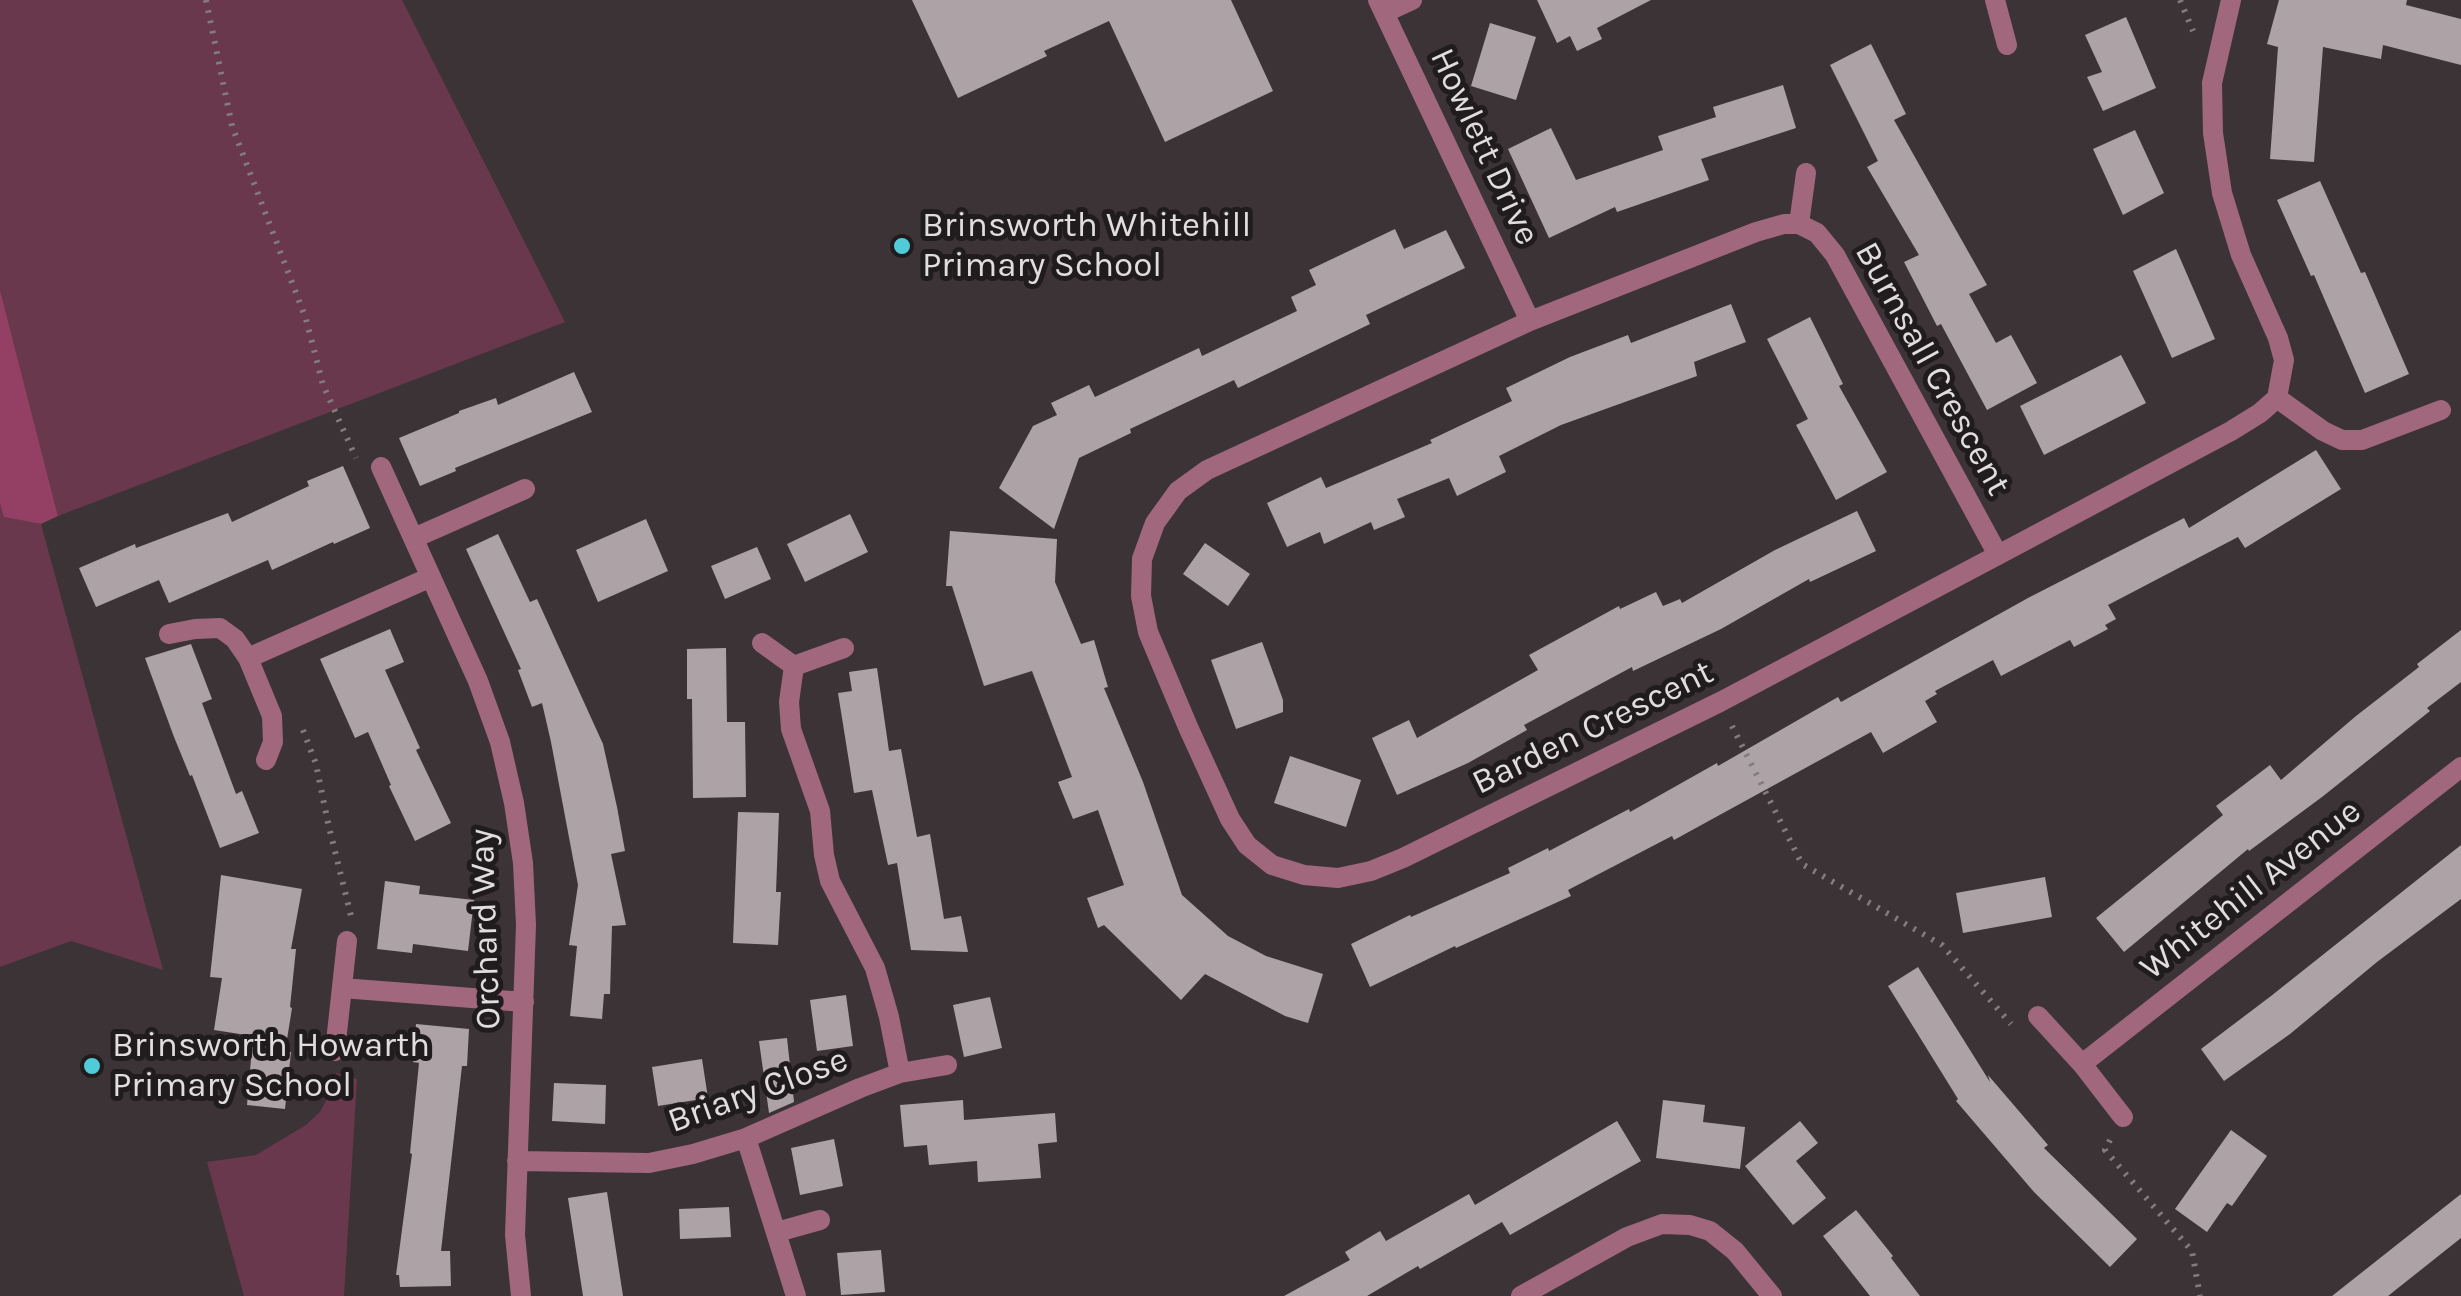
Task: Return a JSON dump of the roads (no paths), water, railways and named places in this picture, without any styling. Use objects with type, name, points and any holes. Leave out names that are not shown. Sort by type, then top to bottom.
[{"type":"street","points":[[1381,7],[1412,0]]},
{"type":"street","points":[[1995,0],[2007,45]]},
{"type":"street","points":[[2231,0],[2212,83],[2213,133],[2222,193],[2241,255],[2284,360],[2277,398],[2342,440],[2362,440],[2441,410]]},
{"type":"street","name":"Howlett Drive","points":[[1381,7],[1530,322]]},
{"type":"street","points":[[1530,322],[1756,232],[1799,224],[1806,173]]},
{"type":"street","name":"Burnsall Crescent","points":[[1799,224],[1816,233],[1834,255],[1998,555]]},
{"type":"street","name":"Barden Crescent","points":[[1530,322],[1206,470],[1178,490],[1155,523],[1142,559],[1141,596],[1148,632],[1230,819],[1247,845],[1272,865],[1304,875],[1338,878],[1371,871],[1403,858],[1720,702],[2231,431],[2277,398]]},
{"type":"street","name":"Orchard Way","points":[[381,467],[478,680],[500,742],[514,803],[525,910],[515,1235],[521,1296]]},
{"type":"street","points":[[414,538],[525,489]]},
{"type":"street","points":[[248,658],[430,576]]},
{"type":"street","points":[[169,634],[220,628],[235,638],[248,658],[272,716],[273,742],[266,760]]},
{"type":"street","points":[[762,642],[794,666],[844,648]]},
{"type":"street","name":"Briary Close","points":[[794,666],[789,702],[791,728],[820,811],[830,881],[875,968],[900,1073]]},
{"type":"street","name":"Whitehill Avenue","points":[[2082,1064],[2461,766]]},
{"type":"street","points":[[335,1051],[347,942]]},
{"type":"street","points":[[342,988],[524,1002]]},
{"type":"street","points":[[2038,1016],[2123,1117]]},
{"type":"street","name":"Briary Close","points":[[517,1161],[649,1163],[694,1154],[746,1138],[900,1073],[947,1066]]},
{"type":"street","points":[[746,1138],[796,1296]]},
{"type":"street","points":[[776,1232],[820,1220]]},
{"type":"street","points":[[1521,1296],[1627,1237],[1662,1224],[1690,1225],[1710,1231],[1735,1251],[1772,1296]]},
{"type":"place","name":"Brinsworth Whitehill Primary School","points":[[902,246]]},
{"type":"place","name":"Brinsworth Howarth Primary School","points":[[92,1066]]}]
